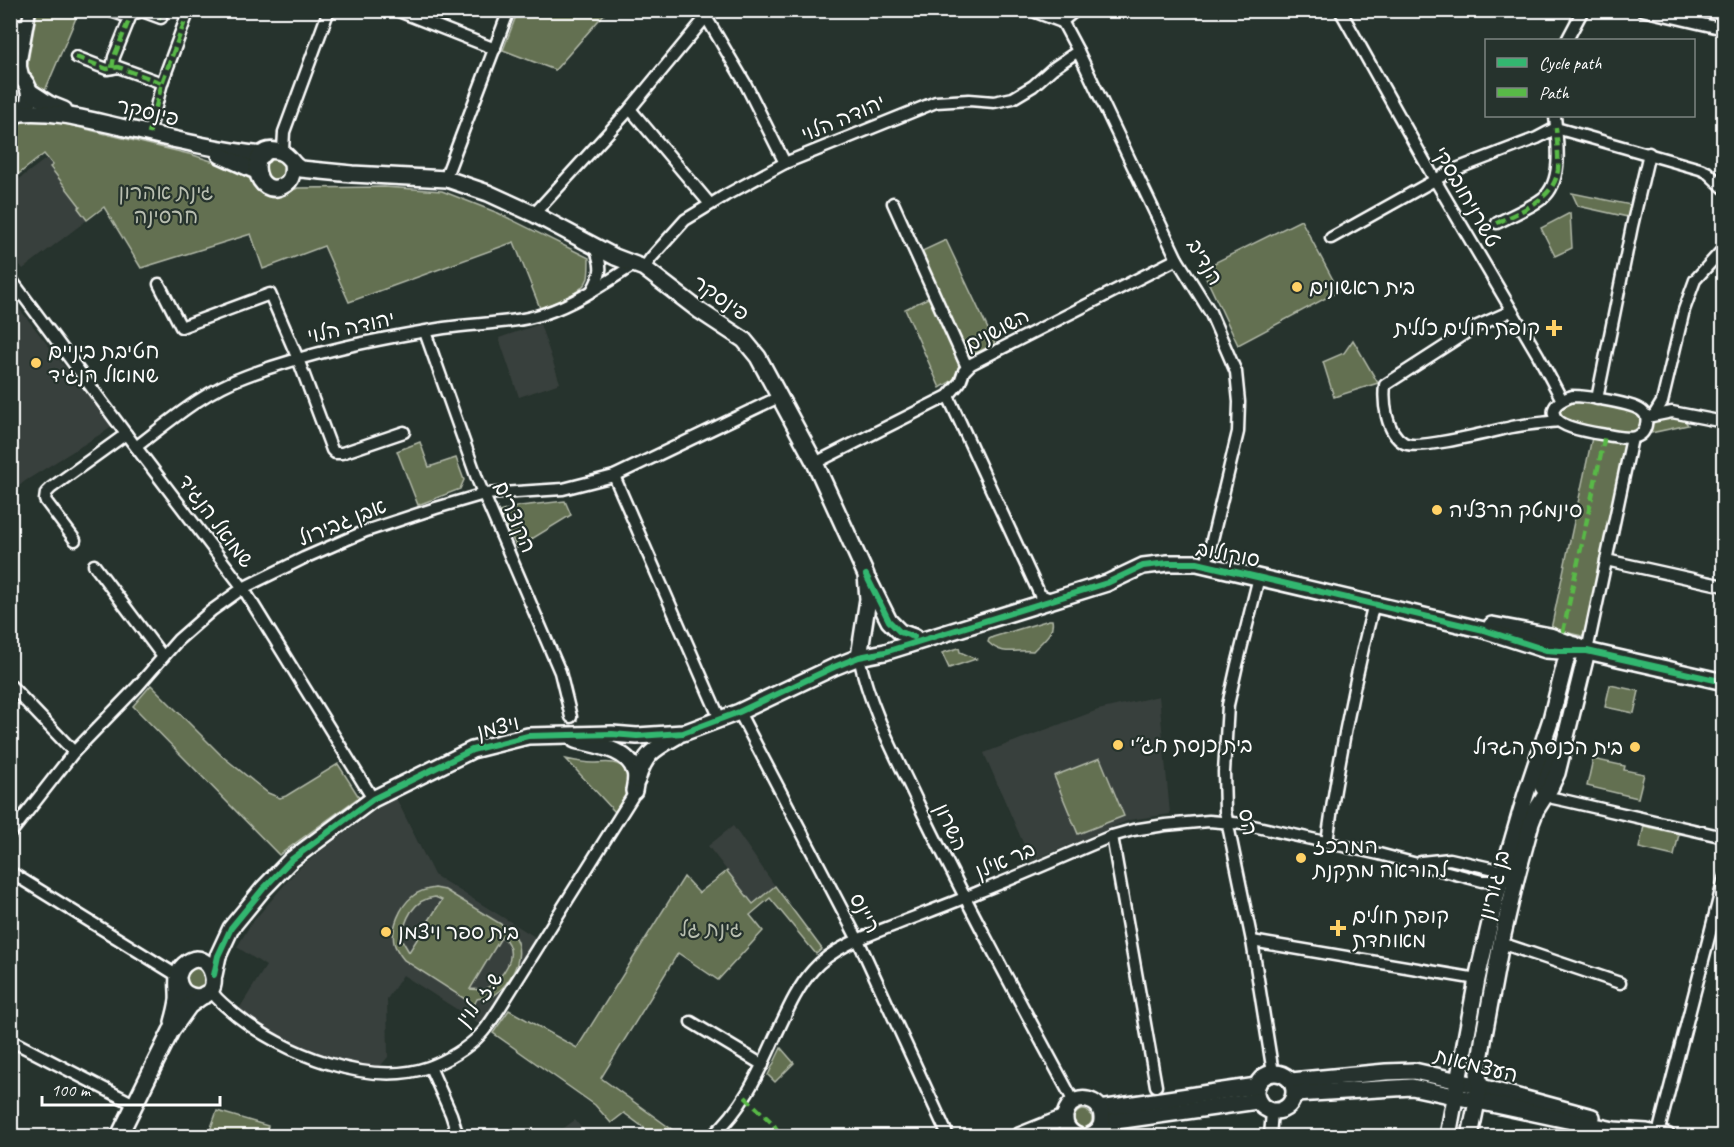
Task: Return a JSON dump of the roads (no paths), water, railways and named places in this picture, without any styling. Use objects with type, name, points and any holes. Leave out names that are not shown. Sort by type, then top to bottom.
[{"type":"street","points":[[10,56],[28,10]]},
{"type":"street","points":[[15,115],[28,103],[21,80],[21,60],[28,10]]},
{"type":"street","points":[[108,10],[121,16],[142,11],[161,18]]},
{"type":"street","points":[[148,134],[162,83],[189,10]]},
{"type":"street","points":[[290,160],[278,151],[273,151],[263,155],[256,171],[262,182],[273,187],[285,184],[292,175],[290,160],[283,150],[284,132],[330,10]]},
{"type":"street","points":[[396,10],[495,49]]},
{"type":"street","points":[[447,179],[448,171],[509,10]]},
{"type":"street","name":"הנדיב","points":[[1037,10],[1066,15],[1078,51],[1177,259],[1210,312],[1236,372],[1239,402],[1238,432],[1207,562]]},
{"type":"street","name":"טשרניחובסקי","points":[[1340,10],[1562,400]]},
{"type":"street","points":[[1568,39],[1582,10]]},
{"type":"street","points":[[1642,10],[1724,28]]},
{"type":"street","points":[[534,214],[630,109],[711,14],[785,163]]},
{"type":"street","points":[[112,68],[114,57],[131,15]]},
{"type":"street","name":"יהודה הלוי","points":[[135,447],[200,398],[244,376],[361,343],[540,315],[573,302],[639,266],[685,220],[785,163],[936,102],[969,100],[994,102],[1013,98],[1033,86],[1078,51]]},
{"type":"street","points":[[76,57],[107,69],[118,67],[162,83]]},
{"type":"street","name":"פינסקר","points":[[21,80],[49,104],[95,121]]},
{"type":"street","points":[[630,109],[710,204]]},
{"type":"street","name":"פינסקר","points":[[15,115],[34,112],[51,113],[192,144],[263,155]]},
{"type":"street","points":[[1497,223],[1544,197],[1552,188],[1558,171],[1555,117]]},
{"type":"street","points":[[1331,238],[1450,171],[1537,138],[1556,128],[1700,169],[1707,172],[1724,188]]},
{"type":"street","name":"פינסקר","points":[[192,144],[256,171]]},
{"type":"street","points":[[1598,399],[1648,153]]},
{"type":"street","name":"פינסקר","points":[[290,160],[296,167],[310,171],[447,179],[488,194],[639,266],[744,340],[758,357],[815,463],[866,575],[867,609],[860,654]]},
{"type":"street","name":"פינסקר","points":[[285,184],[352,174]]},
{"type":"street","points":[[893,204],[971,364]]},
{"type":"street","points":[[592,291],[601,272],[601,264],[595,247]]},
{"type":"street","points":[[1650,418],[1642,410],[1630,406],[1572,396],[1558,403],[1553,412],[1558,421],[1574,428],[1632,438],[1638,437],[1662,402],[1684,310],[1695,280],[1724,248]]},
{"type":"street","name":"השושנים","points":[[815,463],[948,396],[971,364],[1177,259]]},
{"type":"street","name":"שמואל הנגיד","points":[[10,278],[243,588],[373,799]]},
{"type":"street","points":[[159,284],[181,327],[270,294],[335,453],[342,453],[404,432]]},
{"type":"street","points":[[1511,311],[1475,327],[1385,385],[1383,397],[1390,426],[1404,444],[1414,446],[1558,421]]},
{"type":"street","name":"הקוצרים","points":[[425,332],[478,481],[560,672],[571,717]]},
{"type":"street","points":[[948,396],[1046,598]]},
{"type":"street","name":"אבן גבירול","points":[[10,834],[74,752],[137,687],[178,639],[243,588],[366,531],[484,494],[563,489],[614,476],[779,397]]},
{"type":"street","points":[[1650,418],[1672,412],[1724,422]]},
{"type":"street","points":[[75,540],[45,500],[46,493],[126,434]]},
{"type":"street","points":[[1574,652],[1606,560],[1632,438]]},
{"type":"street","points":[[614,476],[720,719]]},
{"type":"street","name":"סוקולוב","points":[[860,654],[885,652],[1046,598],[1131,563],[1167,558],[1192,558],[1259,577],[1484,630],[1561,657],[1574,652]]},
{"type":"street","points":[[1606,560],[1724,586]]},
{"type":"street","name":"סוקולוב","points":[[1207,562],[1465,620],[1550,636],[1574,652],[1724,682]]},
{"type":"street","points":[[94,565],[163,657]]},
{"type":"street","points":[[866,575],[889,621],[900,632],[914,638]]},
{"type":"street","name":"הס","points":[[1259,577],[1228,705],[1224,772],[1225,811],[1252,941],[1273,1073]]},
{"type":"street","name":"סוקולוב","points":[[834,667],[860,654],[1046,598]]},
{"type":"street","points":[[1327,842],[1332,804],[1374,603]]},
{"type":"street","name":"בן גוריון","points":[[1448,1137],[1477,979],[1507,878],[1526,794],[1574,652]]},
{"type":"street","name":"בן גוריון","points":[[1470,1137],[1478,1094],[1478,1073],[1501,943],[1507,878],[1536,810],[1557,773],[1574,652]]},
{"type":"street","name":"השרון","points":[[860,654],[864,679],[874,711],[964,898],[1074,1102]]},
{"type":"street","name":"ויצמן","points":[[634,790],[644,759],[655,749],[682,733],[739,712],[834,667]]},
{"type":"street","points":[[10,685],[74,752]]},
{"type":"street","points":[[1554,709],[1557,720],[1542,782],[1543,787],[1553,798],[1724,837]]},
{"type":"street","name":"ריינס","points":[[739,712],[858,940],[948,1137]]},
{"type":"street","name":"ויצמן","points":[[191,960],[205,952],[231,928],[263,889],[291,860],[373,799],[472,750],[528,736],[612,734],[637,736],[682,733]]},
{"type":"street","name":"ויצמן","points":[[558,735],[616,751],[635,769],[634,790]]},
{"type":"street","name":"ש.ז. לוין","points":[[210,986],[219,1000],[253,1029],[282,1045],[336,1066],[366,1072],[397,1074],[430,1067],[457,1053],[479,1036],[499,1009],[632,797],[634,790]]},
{"type":"street","name":"בר אילן","points":[[712,1137],[726,1125],[745,1097],[805,980],[825,959],[858,940],[1112,836],[1165,825],[1209,821],[1244,824],[1327,842],[1482,881],[1507,878]]},
{"type":"street","points":[[1112,836],[1156,1086]]},
{"type":"street","points":[[10,872],[178,978],[179,985],[187,994],[199,996],[210,986]]},
{"type":"street","points":[[1657,1134],[1724,879]]},
{"type":"street","name":"ויצמן","points":[[210,986],[218,956],[231,928]]},
{"type":"street","points":[[1252,941],[1477,979]]},
{"type":"street","points":[[1501,943],[1620,983]]},
{"type":"street","points":[[171,1031],[178,1000],[178,978],[182,966],[191,960],[208,965],[210,986]]},
{"type":"street","points":[[119,1137],[171,1031],[189,1006],[210,986]]},
{"type":"street","points":[[691,1022],[763,1065]]},
{"type":"street","points":[[10,1040],[134,1104]]},
{"type":"street","points":[[430,1067],[451,1114],[458,1137]]},
{"type":"street","name":"העצמאות","points":[[1293,1087],[1386,1072],[1414,1071],[1459,1081],[1478,1094]]},
{"type":"street","points":[[1273,1073],[1286,1076],[1293,1087],[1291,1104],[1278,1112],[1264,1108],[1257,1093],[1263,1077],[1273,1073]]},
{"type":"street","name":"העצמאות","points":[[1293,1087],[1412,1087],[1456,1097],[1478,1094],[1657,1134]]},
{"type":"street","points":[[1101,1116],[1257,1093]]},
{"type":"street","points":[[1019,1137],[1067,1131],[1067,1108],[1080,1100],[1091,1101],[1101,1116],[1098,1130],[1090,1136]]},
{"type":"street","points":[[1270,1137],[1272,1112]]},
{"type":"place","name":"בית ראשונים","points":[[1297,287]]},
{"type":"place","name":"קופת חולים כללית","points":[[1554,328]]},
{"type":"place","name":"חטיבת ביניים שמואל הנגיד","points":[[36,363]]},
{"type":"place","name":"סינמטק הרצליה","points":[[1437,510]]},
{"type":"place","name":"בית כנסת חג״י","points":[[1118,745]]},
{"type":"place","name":"בית הכנסת הגדול","points":[[1635,747]]},
{"type":"place","name":"המרכז להוראה מתקנת","points":[[1301,858]]},
{"type":"place","name":"קופת חולים מאוחדת","points":[[1338,928]]},
{"type":"place","name":"בית ספר ויצמן","points":[[386,932]]},
{"type":"park label","name":"גינת אהרון חרסינה","points":[[166,204]]},
{"type":"park label","name":"גינת גל","points":[[711,929]]}]
